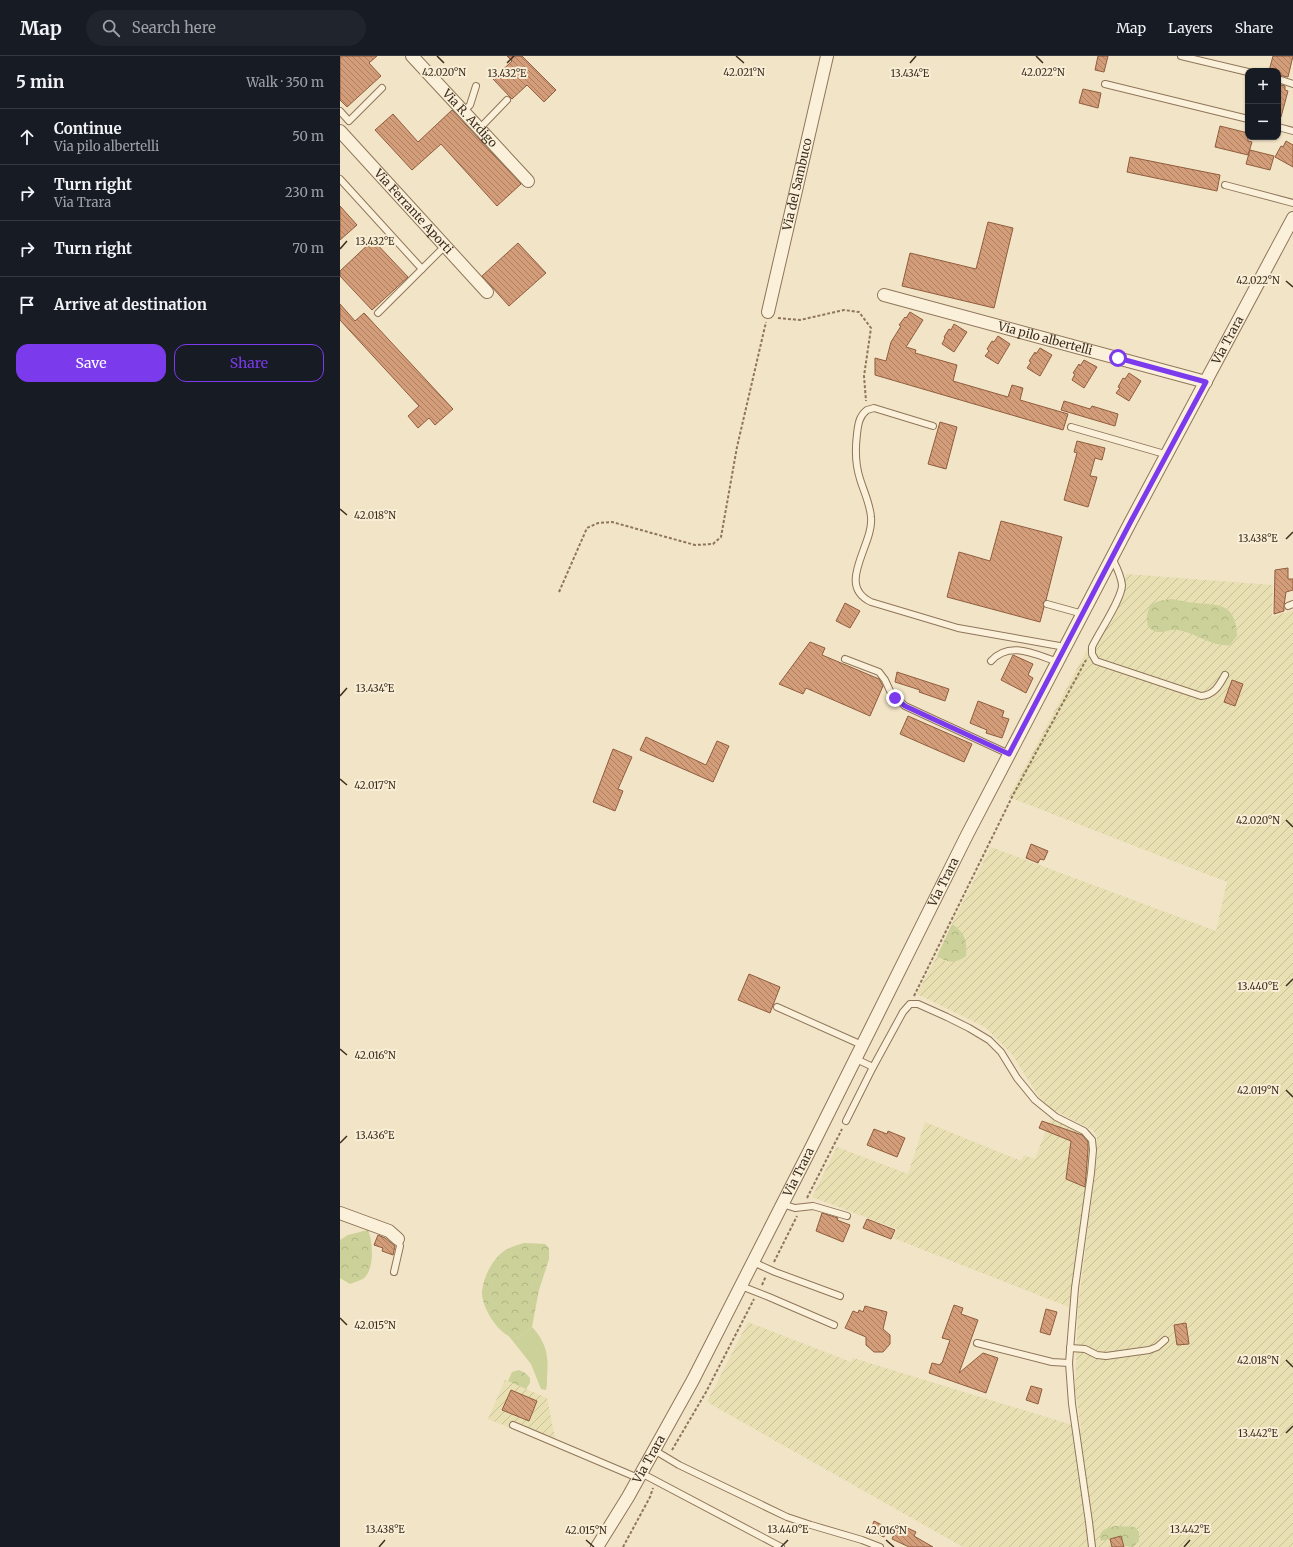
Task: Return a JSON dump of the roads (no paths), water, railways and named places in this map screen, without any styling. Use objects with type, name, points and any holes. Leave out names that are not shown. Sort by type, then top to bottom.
[{"type":"street","name":"Via R. Ardigo","points":[[412,56],[528,181]]},
{"type":"street","name":"Via del Sambuco","points":[[768,312],[827,56]]},
{"type":"street","name":"Via Ferrante Aporti","points":[[340,131],[487,292]]},
{"type":"street","name":"Via Trara","points":[[600,1546],[693,1380],[1009,754],[1293,218]]},
{"type":"street","name":"Via pilo albertelli","points":[[884,295],[1206,382]]},
{"type":"street","points":[[340,1213],[389,1231],[398,1239]]},
{"type":"lane","points":[[1181,56],[1245,71]]},
{"type":"lane","points":[[1281,80],[1293,84]]},
{"type":"lane","points":[[1105,84],[1245,118]]},
{"type":"lane","points":[[463,112],[470,104],[476,86]]},
{"type":"lane","points":[[340,111],[349,121],[382,88]]},
{"type":"lane","points":[[479,129],[507,100]]},
{"type":"lane","points":[[1281,128],[1293,131]]},
{"type":"lane","points":[[340,179],[422,269]]},
{"type":"lane","points":[[1225,185],[1293,203]]},
{"type":"lane","points":[[378,313],[445,246]]},
{"type":"lane","points":[[933,426],[878,409],[870,408],[862,414],[858,426],[855,452],[858,475],[870,510],[872,524],[855,577],[855,586],[859,593],[871,602],[938,623],[987,634],[1065,648]]},
{"type":"lane","points":[[1071,427],[1168,455]]},
{"type":"lane","points":[[1112,558],[1121,580],[1121,591],[1092,647],[1092,654],[1099,663],[1198,695],[1206,696],[1219,686],[1225,675]]},
{"type":"lane","points":[[1047,604],[1083,614]]},
{"type":"lane","points":[[991,661],[1001,653],[1015,650],[1058,662]]},
{"type":"lane","points":[[845,659],[879,672],[885,680],[891,693],[905,706],[1009,754]]},
{"type":"lane","points":[[846,1121],[903,1012],[910,1004],[923,1006],[970,1028],[989,1040],[1000,1052],[1017,1078],[1040,1105],[1056,1116],[1084,1131],[1090,1137],[1093,1146],[1091,1173],[1075,1288],[1069,1363],[1073,1409],[1092,1547]]},
{"type":"lane","points":[[777,1006],[862,1045]]},
{"type":"lane","points":[[856,1059],[873,1067]]},
{"type":"lane","points":[[782,1204],[794,1208],[809,1205],[822,1207],[847,1216]]},
{"type":"lane","points":[[394,1272],[400,1246],[398,1239]]},
{"type":"lane","points":[[753,1262],[770,1270],[840,1296]]},
{"type":"lane","points":[[741,1286],[834,1325]]},
{"type":"lane","points":[[1070,1348],[1086,1349],[1096,1355],[1106,1356],[1149,1350],[1157,1347],[1165,1340]]},
{"type":"lane","points":[[977,1342],[1052,1362],[1069,1363]]},
{"type":"lane","points":[[513,1425],[640,1476],[657,1481],[781,1547]]},
{"type":"lane","points":[[654,1450],[668,1459],[787,1517],[880,1547]]}]
